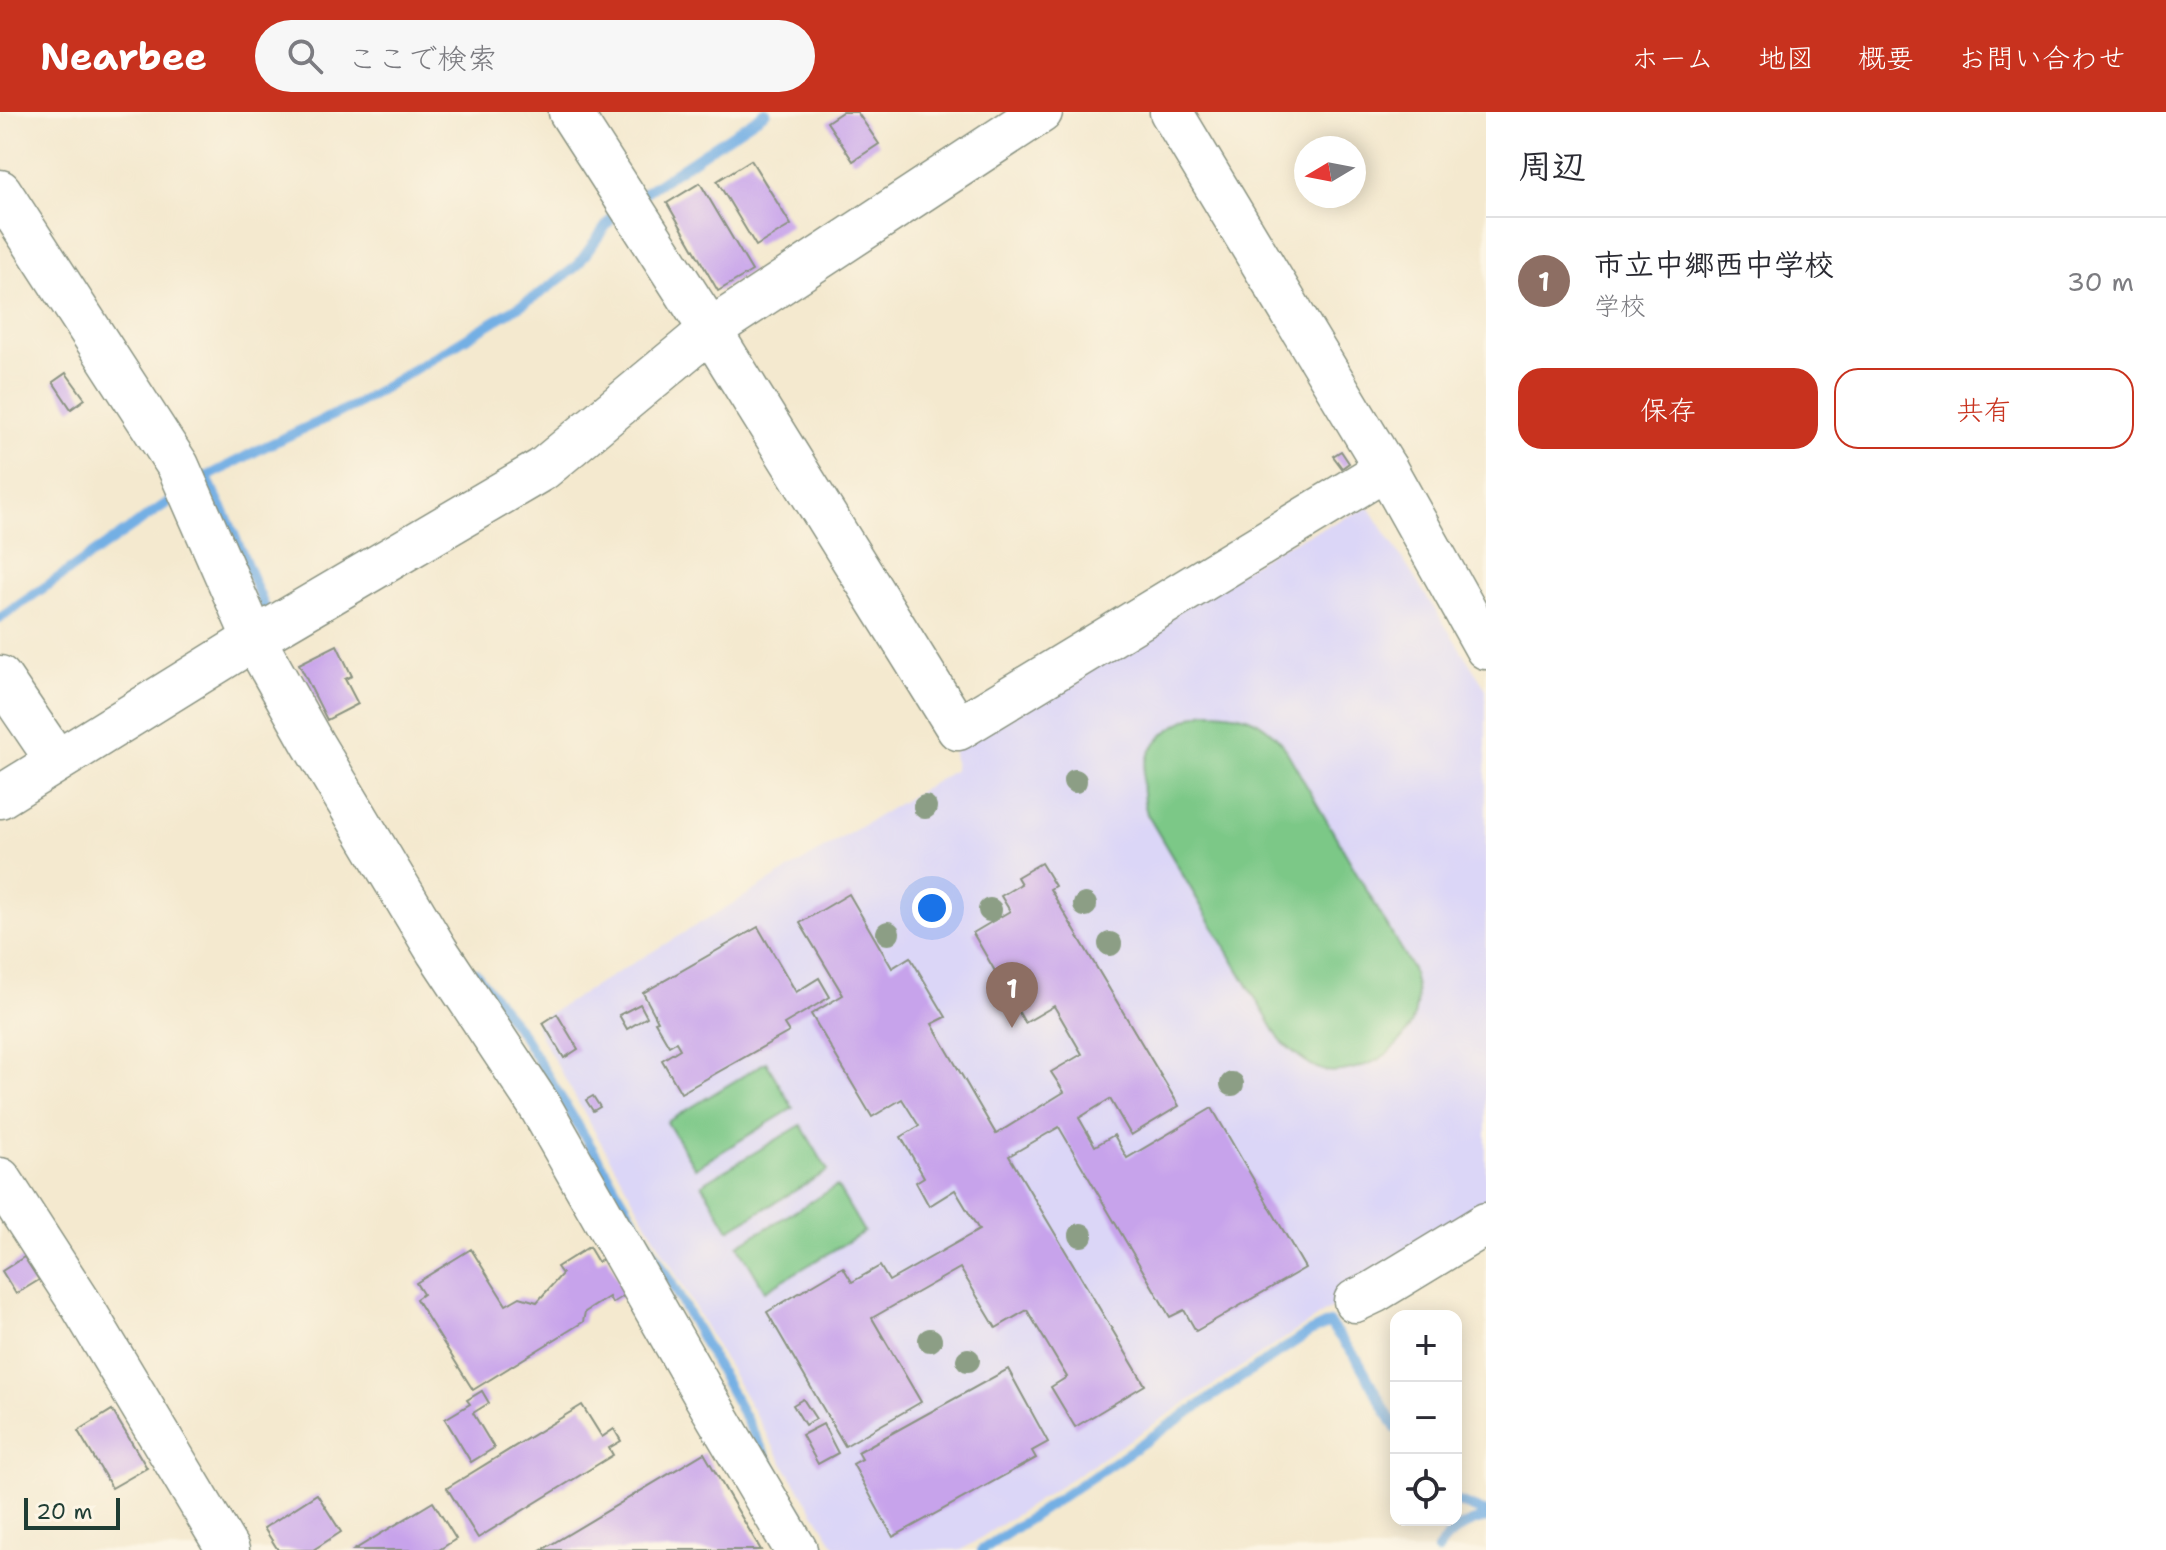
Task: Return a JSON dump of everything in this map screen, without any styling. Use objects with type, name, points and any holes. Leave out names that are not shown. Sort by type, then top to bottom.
[{"type":"street","points":[[570,112],[710,330],[958,729],[1386,469]]},
{"type":"street","points":[[0,797],[254,639],[543,469],[710,330],[1041,112]]},
{"type":"street","points":[[1171,112],[1386,469],[1486,648]]},
{"type":"street","points":[[0,191],[178,466],[254,639],[313,744],[437,951],[541,1108],[796,1550]]},
{"type":"street","points":[[0,677],[57,761]]},
{"type":"street","points":[[0,1179],[82,1306],[228,1550]]},
{"type":"street","points":[[1355,1301],[1486,1224]]},
{"type":"shaded area","points":[[1369,507],[1486,689],[1486,1210],[962,1550],[838,1550],[784,1465],[535,1022],[955,770],[953,752],[1279,548]]},
{"type":"green space","points":[[1206,712],[1248,718],[1265,727],[1282,743],[1412,969],[1417,1001],[1410,1027],[1388,1053],[1369,1064],[1340,1071],[1322,1070],[1305,1061],[1280,1040],[1147,814],[1143,778],[1152,749],[1173,727]]},
{"type":"green space","points":[[766,1062],[793,1108],[695,1168],[667,1122]]},
{"type":"green space","points":[[801,1125],[828,1171],[729,1230],[702,1184]]},
{"type":"green space","points":[[837,1186],[864,1232],[765,1291],[738,1245]]},
{"type":"building","points":[[842,112],[857,112],[879,144],[853,161],[827,122]]},
{"type":"building","points":[[751,160],[791,225],[756,246],[717,181]]},
{"type":"building","points":[[700,183],[752,271],[718,291],[667,203]]},
{"type":"building","points":[[66,373],[85,399],[71,409],[53,382]]},
{"type":"building","points":[[1341,451],[1349,463],[1342,468],[1333,456]]},
{"type":"building","points":[[337,645],[352,676],[345,679],[358,704],[327,720],[299,664]]},
{"type":"building","points":[[1041,863],[1055,886],[1050,889],[1179,1106],[1131,1135],[1110,1099],[1079,1118],[1095,1146],[1114,1135],[1127,1158],[1212,1108],[1305,1268],[1196,1331],[1184,1310],[1170,1317],[1059,1127],[1009,1156],[1145,1385],[1075,1427],[1051,1387],[1067,1377],[1027,1310],[996,1328],[960,1268],[872,1318],[921,1402],[845,1446],[767,1312],[843,1267],[852,1282],[880,1266],[889,1281],[979,1230],[955,1190],[929,1206],[916,1182],[924,1177],[901,1137],[919,1126],[902,1099],[872,1117],[811,1014],[843,995],[800,923],[849,894],[892,968],[910,957],[946,1017],[932,1024],[996,1134],[1064,1092],[1051,1072],[1082,1054],[1054,1006],[1025,1023],[973,933],[1010,911],[1001,896],[1021,884],[1017,877]]},
{"type":"building","points":[[758,927],[796,992],[819,978],[830,997],[784,1024],[789,1032],[681,1093],[662,1060],[680,1049],[676,1042],[669,1046],[643,993]]},
{"type":"building","points":[[640,1004],[647,1017],[627,1029],[619,1015]]},
{"type":"building","points":[[557,1014],[578,1049],[564,1058],[543,1023]]},
{"type":"building","points":[[593,1096],[600,1107],[593,1111],[586,1100]]},
{"type":"building","points":[[589,1247],[598,1262],[607,1256],[625,1295],[612,1303],[609,1297],[585,1312],[583,1322],[473,1390],[416,1299],[423,1294],[416,1283],[471,1249],[506,1305],[520,1297],[537,1302],[562,1274],[557,1267]]},
{"type":"building","points":[[24,1257],[39,1280],[16,1294],[2,1271]]},
{"type":"building","points":[[1008,1369],[1048,1442],[1032,1451],[1036,1458],[893,1537],[853,1464],[862,1459],[858,1452]]},
{"type":"building","points":[[482,1391],[489,1403],[473,1413],[494,1448],[471,1462],[445,1419],[470,1404],[467,1400]]},
{"type":"building","points":[[803,1399],[816,1419],[805,1425],[793,1405]]},
{"type":"building","points":[[582,1405],[602,1437],[614,1429],[621,1441],[609,1448],[613,1455],[478,1538],[447,1488]]},
{"type":"building","points":[[112,1410],[147,1468],[112,1488],[78,1431]]},
{"type":"building","points":[[823,1424],[838,1453],[818,1464],[802,1435]]},
{"type":"building","points":[[704,1453],[761,1550],[542,1550]]},
{"type":"building","points":[[317,1494],[341,1532],[313,1550],[278,1550],[264,1528]]},
{"type":"building","points":[[433,1502],[456,1539],[439,1550],[354,1550]]},
{"type":"waterway","points":[[638,197],[766,112]]},
{"type":"waterway","points":[[203,479],[355,405],[541,293],[577,266],[614,215],[622,209]]},
{"type":"waterway","points":[[206,476],[270,620]]},
{"type":"waterway","points":[[0,618],[180,494]]},
{"type":"waterway","points":[[475,972],[522,1034],[602,1165],[672,1284],[779,1480]]},
{"type":"waterway","points":[[982,1550],[1308,1333],[1329,1323],[1357,1359],[1390,1418]]},
{"type":"waterway","points":[[1462,1503],[1486,1513]]},
{"type":"waterway","points":[[793,1504],[823,1550]]},
{"type":"waterway","points":[[1438,1550],[1459,1529],[1486,1518]]},
{"type":"place","name":"市立中郷西中学校","points":[[1012,1028]]}]
